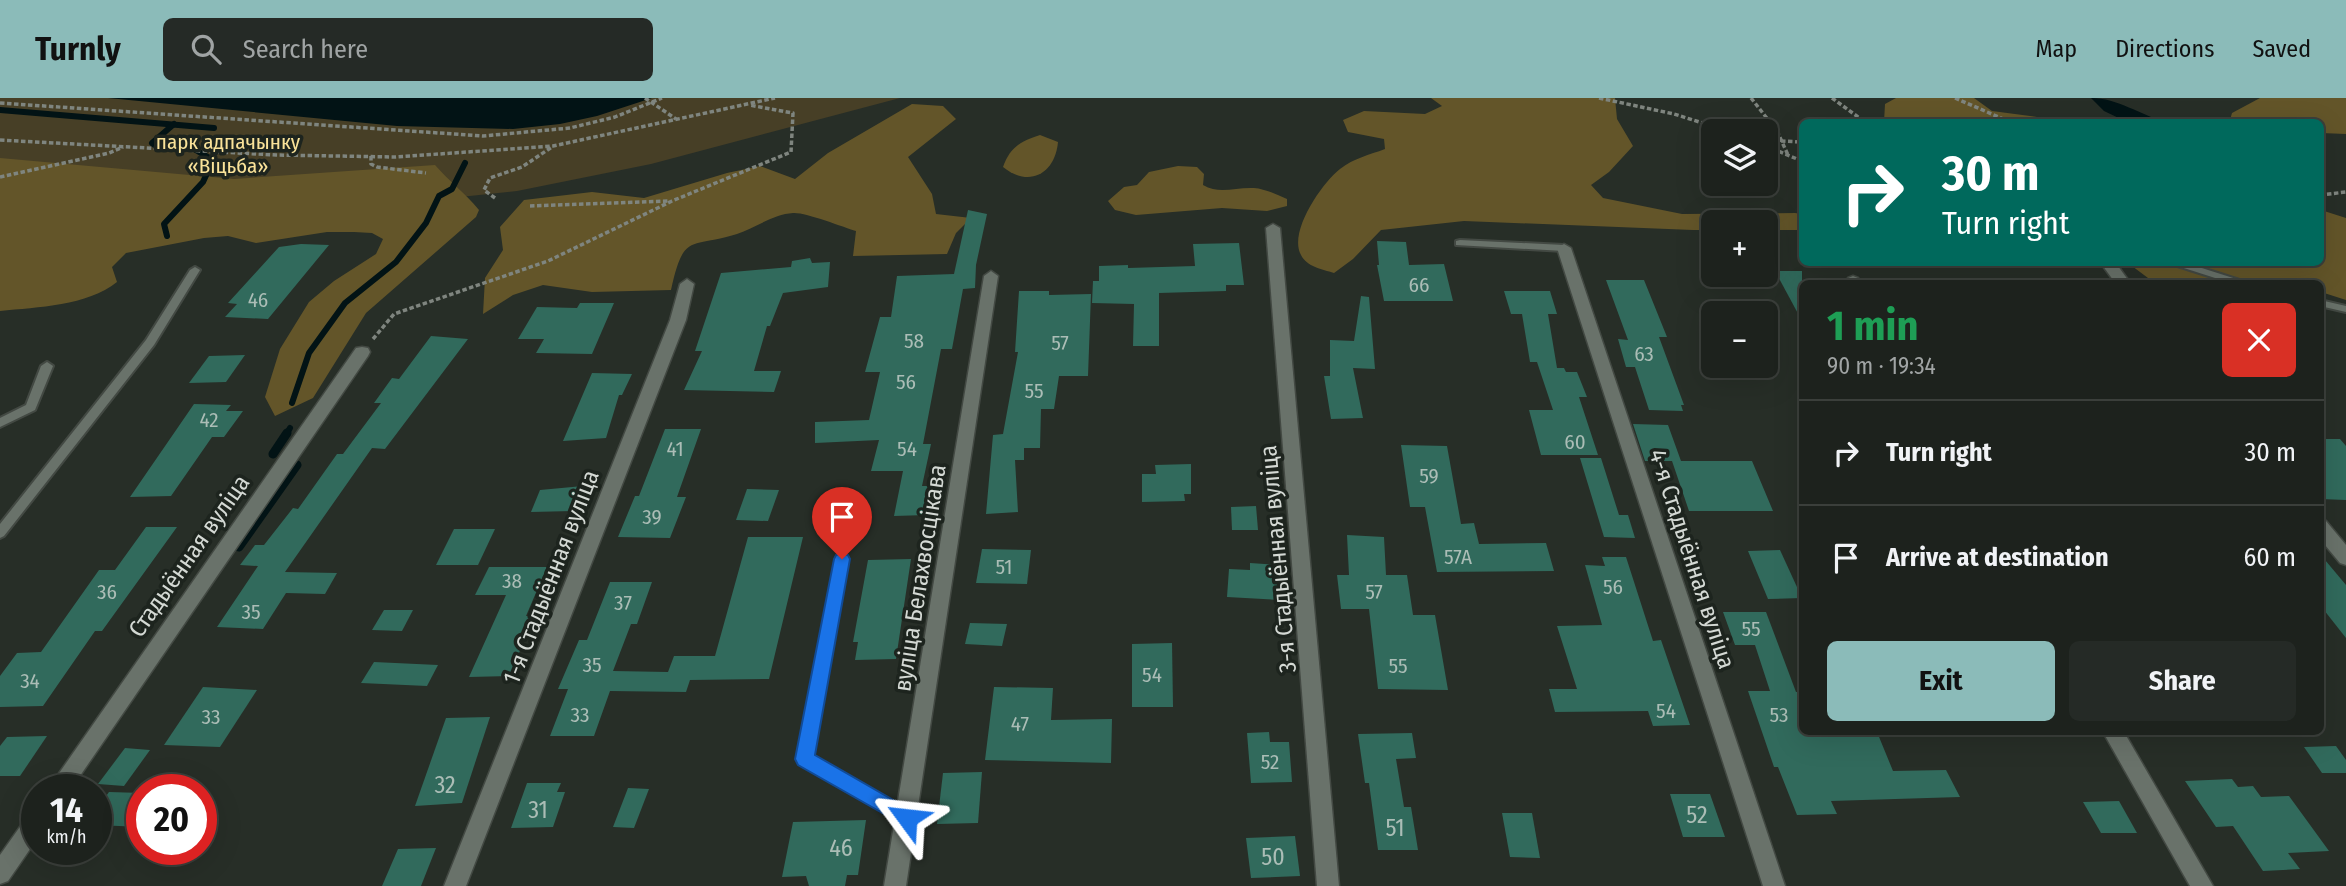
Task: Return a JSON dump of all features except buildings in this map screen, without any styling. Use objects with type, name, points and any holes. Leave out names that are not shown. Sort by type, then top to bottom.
[{"type":"street","name":"3-я Стадыённая вуліца","points":[[1273,228],[1328,886]]},
{"type":"street","name":"4-я Стадыённая вуліца","points":[[1564,248],[1774,886]]},
{"type":"street","points":[[2110,266],[2121,280]]},
{"type":"street","name":"вуліца Белахвосцікава","points":[[895,886],[991,276]]},
{"type":"street","name":"1-я Стадыённая вуліца","points":[[455,886],[678,320],[687,284]]},
{"type":"street","name":"Стадыённая вуліца","points":[[69,774],[362,352]]},
{"type":"street","points":[[2324,531],[2346,558]]},
{"type":"street","points":[[2115,735],[2203,886]]},
{"type":"street","points":[[0,874],[21,844]]},
{"type":"lane","points":[[1461,243],[1564,248]]},
{"type":"lane","points":[[2185,266],[2233,280]]},
{"type":"lane","points":[[0,533],[150,342],[195,270]]},
{"type":"lane","points":[[2324,304],[2346,309]]},
{"type":"lane","points":[[0,423],[31,407],[47,366]]},
{"type":"lane","points":[[842,559],[805,759],[907,818]]},
{"type":"path","points":[[645,98],[677,119]]},
{"type":"path","points":[[0,103],[483,136],[570,128],[615,117],[662,98]]},
{"type":"path","points":[[0,140],[276,155],[371,156],[553,146],[775,98]]},
{"type":"path","points":[[1599,98],[1701,122]]},
{"type":"path","points":[[1751,98],[1777,131],[1788,155]]},
{"type":"path","points":[[1832,98],[1861,119]]},
{"type":"path","points":[[1955,98],[2003,119]]},
{"type":"path","points":[[362,352],[394,314],[548,261],[672,201],[791,152],[793,113],[744,104]]},
{"type":"path","points":[[1780,141],[1799,142]]},
{"type":"path","points":[[495,198],[484,190],[490,178],[522,167],[553,146]]},
{"type":"path","points":[[0,177],[109,153],[124,147]]},
{"type":"path","points":[[1778,151],[1799,160]]},
{"type":"path","points":[[371,156],[371,164],[377,167],[426,173]]},
{"type":"path","points":[[2324,195],[2346,192]]},
{"type":"path","points":[[530,206],[672,201]]},
{"type":"green space","name":"парк адпачынку «Віцьба»","points":[[0,98],[900,98],[651,164],[517,191],[327,211],[0,209]]},
{"type":"shaded area","points":[[108,98],[652,98],[597,116],[560,124],[513,129],[397,126]]},
{"type":"shaded area","points":[[1431,98],[1615,98],[1617,119],[1633,146],[1609,172],[1591,185],[1603,198],[1682,214],[1701,214],[1701,230],[1464,221],[1381,230],[1353,259],[1334,273],[1307,262],[1298,245],[1299,234],[1316,196],[1345,165],[1385,149],[1384,139],[1348,132],[1343,120],[1364,111],[1425,114],[1442,106]]},
{"type":"shaded area","points":[[1896,98],[1974,98],[1992,111],[2044,119],[1884,119],[1885,104]]},
{"type":"shaded area","points":[[2091,98],[2120,104],[2156,119],[2121,119],[2104,111]]},
{"type":"shaded area","points":[[2260,98],[2346,98],[2346,134],[2324,133],[2324,119],[2230,119],[2232,113]]},
{"type":"shaded area","points":[[912,104],[943,106],[956,119],[908,157],[932,194],[936,214],[971,218],[956,233],[947,254],[853,256],[856,231],[815,217],[793,213],[737,234],[691,246],[680,258],[671,290],[592,292],[543,285],[513,295],[483,314],[485,278],[503,250],[500,227],[524,200],[592,192],[644,198],[760,166],[795,179],[828,153]]},
{"type":"shaded area","points":[[1040,135],[1058,142],[1056,153],[1046,170],[1031,177],[1013,173],[1003,167],[1009,154],[1017,146]]},
{"type":"shaded area","points":[[0,158],[234,179],[435,165],[479,210],[476,217],[366,313],[313,398],[275,416],[265,397],[280,349],[309,302],[334,281],[376,254],[383,239],[372,233],[354,232],[327,232],[256,243],[228,236],[204,238],[126,253],[112,267],[117,282],[91,296],[61,304],[0,311]]},
{"type":"shaded area","points":[[1178,166],[1197,167],[1204,174],[1203,185],[1209,188],[1262,189],[1287,199],[1287,206],[1267,211],[1222,208],[1136,215],[1115,210],[1108,201],[1124,187],[1137,185],[1149,172]]},
{"type":"shaded area","points":[[2324,211],[2346,218],[2346,300],[2324,293],[2324,280],[2148,278],[2132,266],[2324,266]]},
{"type":"shaded area","points":[[1778,213],[1799,214],[1799,230],[1778,230]]},
{"type":"waterway","points":[[0,110],[173,125]]},
{"type":"waterway","points":[[167,236],[164,224],[203,182],[213,160],[194,149],[156,146],[152,143],[173,125]]},
{"type":"waterway","points":[[173,125],[214,128]]},
{"type":"waterway","points":[[292,403],[309,353],[345,303],[396,262],[426,223],[439,196],[452,189],[465,163]]},
{"type":"waterway","points":[[286,435],[290,428]]},
{"type":"waterway","points":[[273,454],[287,433]]},
{"type":"waterway","points":[[239,547],[297,465]]},
{"type":"route","points":[[842,559],[805,759],[907,818]]}]
